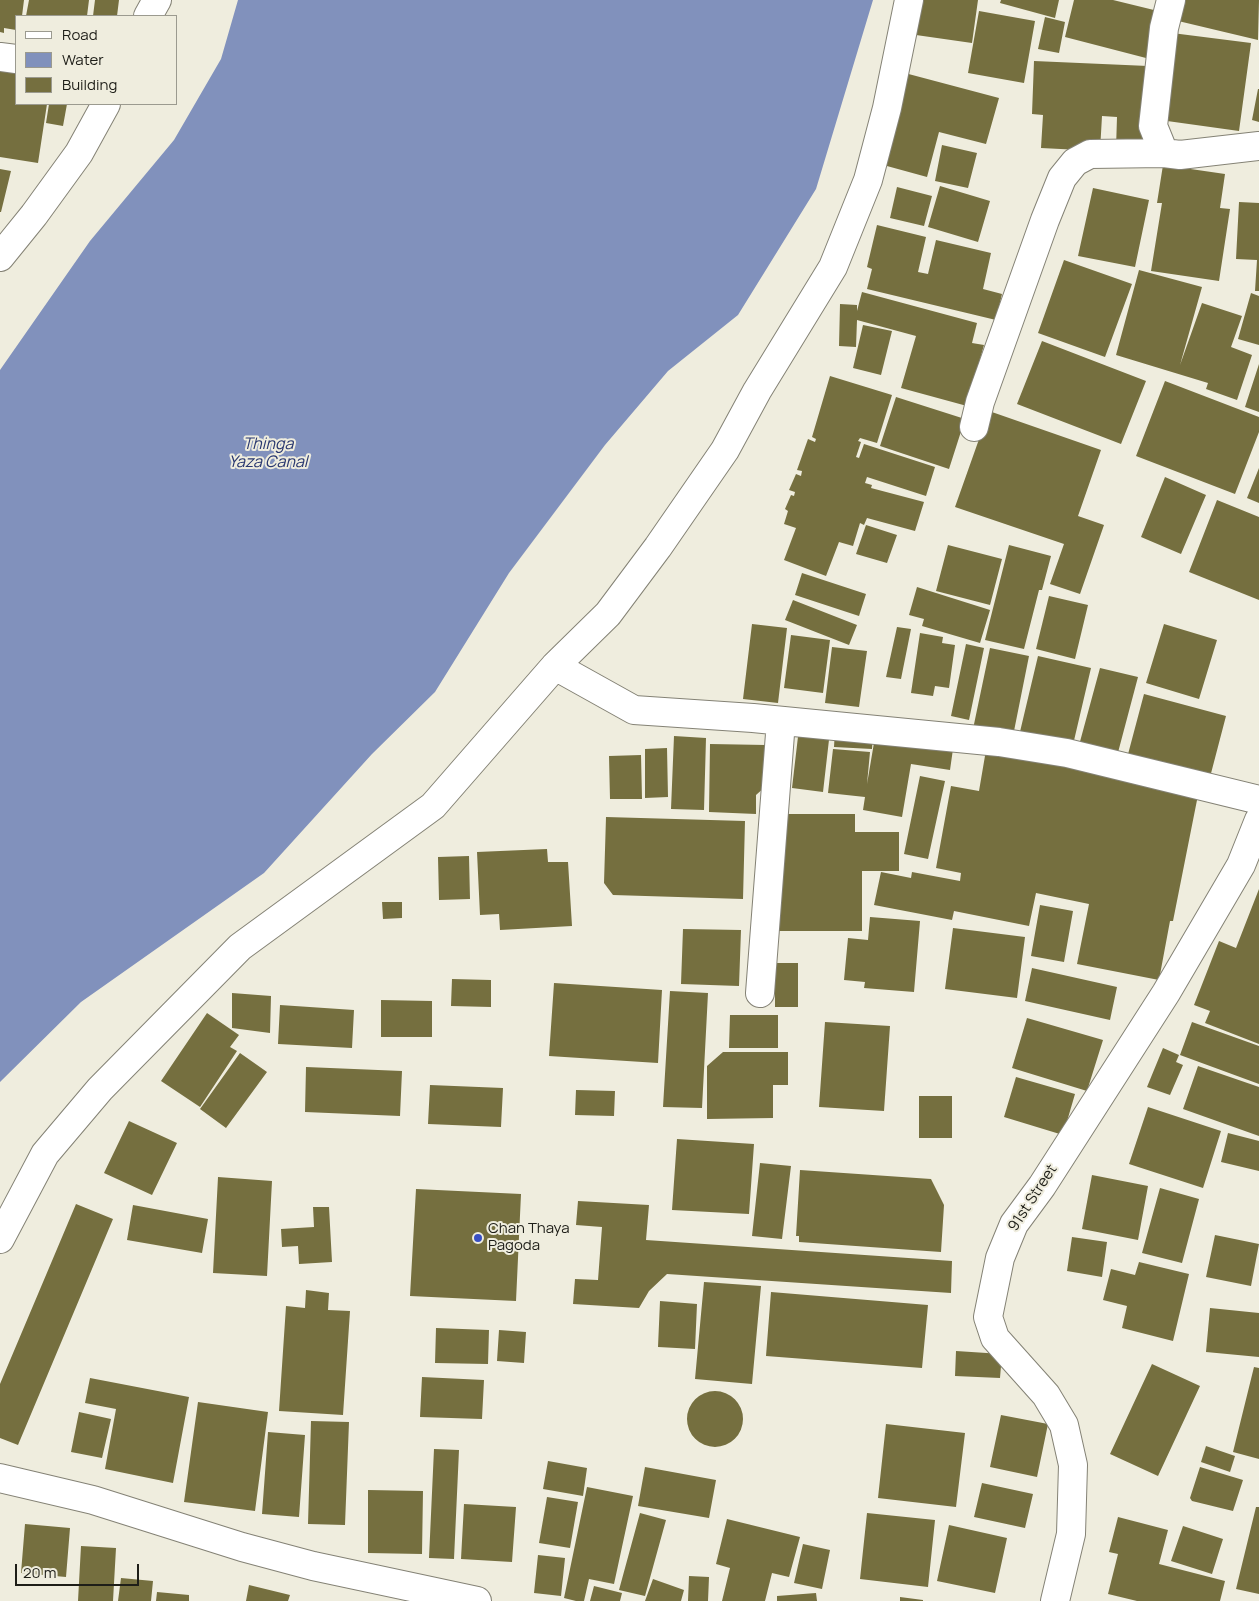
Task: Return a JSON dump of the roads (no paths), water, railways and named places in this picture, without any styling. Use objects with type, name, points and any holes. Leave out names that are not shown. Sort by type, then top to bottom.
[{"type":"street","points":[[149,15],[157,0]]},
{"type":"street","points":[[0,1239],[45,1154],[100,1089],[144,1042],[240,947],[433,806],[554,666],[608,614],[725,450],[757,391],[833,267],[868,180],[887,108],[909,0]]},
{"type":"street","points":[[1164,153],[1153,126],[1164,28],[1171,0]]},
{"type":"street","points":[[0,57],[15,59]]},
{"type":"street","points":[[0,257],[34,215],[79,153],[105,105]]},
{"type":"street","points":[[974,427],[1006,329],[1062,178],[1075,162],[1090,154],[1164,153],[1180,155],[1259,146]]},
{"type":"street","points":[[554,666],[634,710],[781,720],[931,734],[1067,753],[1259,800]]},
{"type":"street","points":[[760,994],[781,720]]},
{"type":"street","name":"91st Street","points":[[1055,1601],[1071,1534],[1073,1465],[1064,1425],[1046,1395],[995,1338],[988,1316],[1000,1258],[1014,1224],[1042,1186],[1166,993],[1250,869],[1259,820]]},
{"type":"street","points":[[0,1478],[93,1500],[242,1547],[313,1566],[477,1601]]},
{"type":"water","name":"Thinga Yaza Canal","points":[[238,0],[873,0],[816,189],[738,315],[668,371],[605,445],[509,573],[435,692],[372,754],[264,873],[81,1002],[0,1082],[0,370],[90,241],[174,140],[221,59]]},
{"type":"place","name":"Chan Thaya Pagoda","points":[[478,1238]]}]
